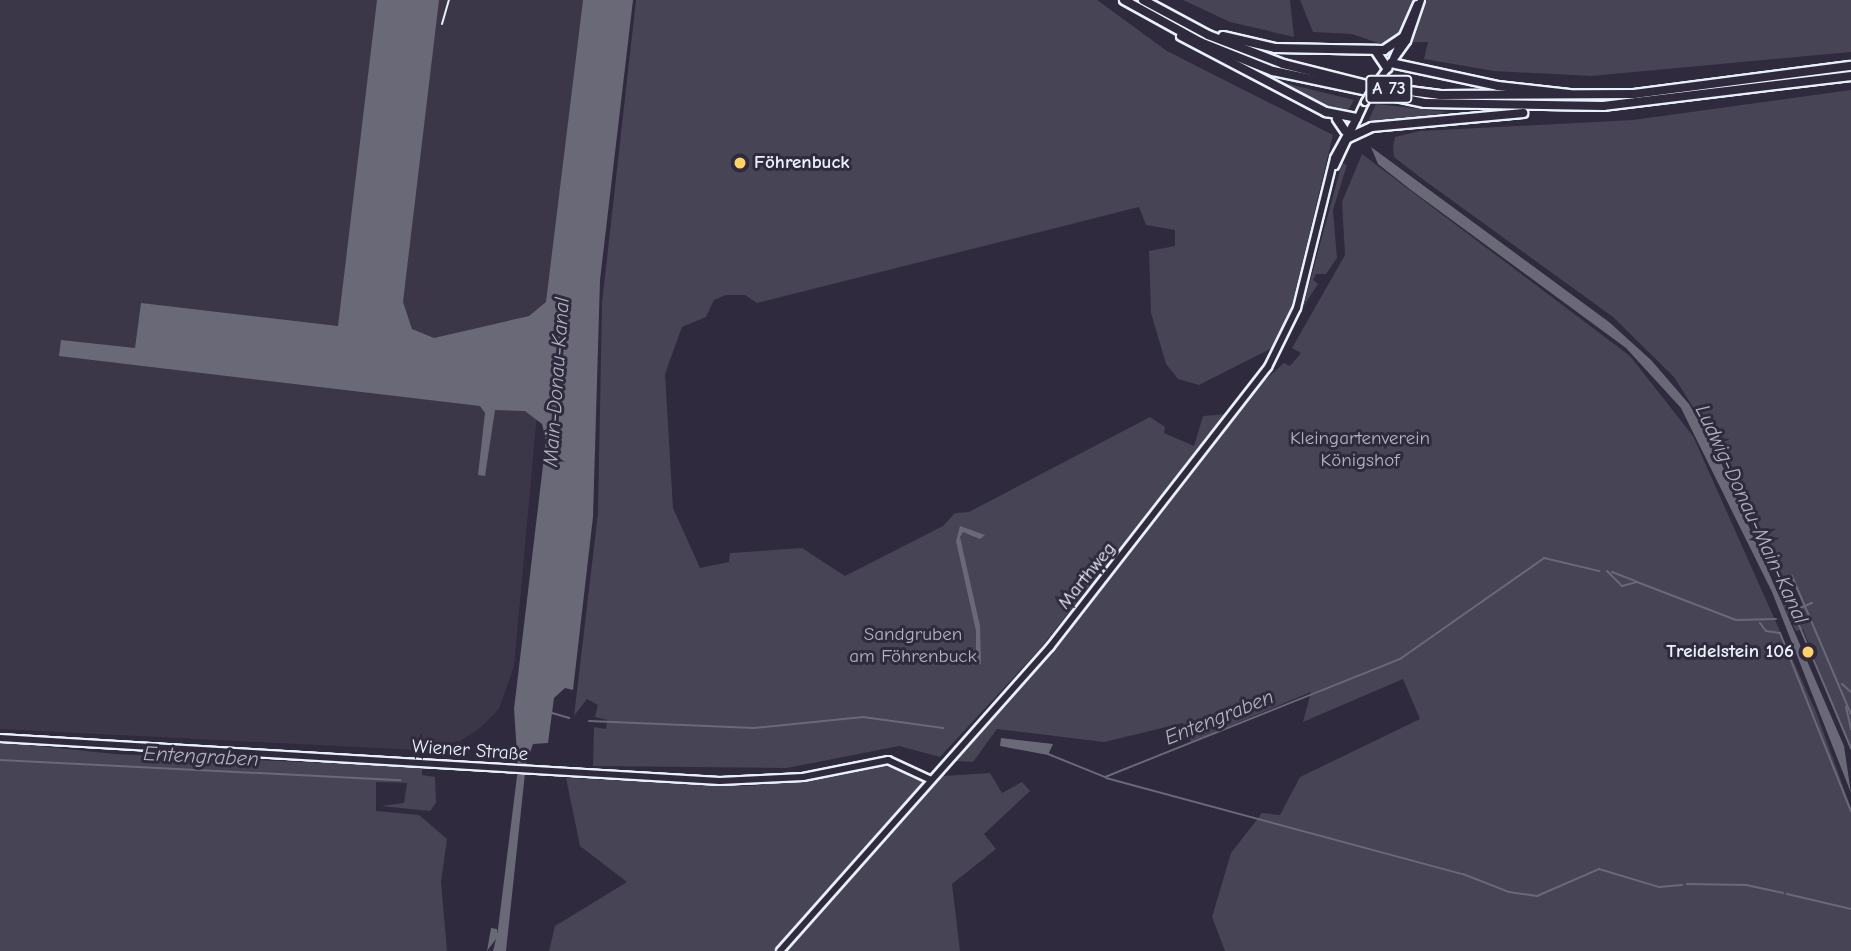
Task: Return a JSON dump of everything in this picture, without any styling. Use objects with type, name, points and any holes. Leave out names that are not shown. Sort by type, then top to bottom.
[{"type":"highway","name":"A 73","points":[[1124,0],[1173,29],[1262,68],[1343,90],[1436,104],[1549,108]]},
{"type":"highway","name":"A 73","points":[[1143,0],[1193,28],[1283,64],[1371,86],[1477,97],[1594,97],[1851,66]]},
{"type":"highway","name":"A 73","points":[[1193,28],[1266,47],[1390,49],[1402,38]]},
{"type":"highway","points":[[1173,29],[1216,58],[1326,112],[1358,114]]},
{"type":"highway","name":"A 73","points":[[1372,49],[1384,56],[1389,65]]},
{"type":"highway","points":[[1402,50],[1414,65]]},
{"type":"highway","points":[[1389,65],[1414,65],[1498,86],[1594,97]]},
{"type":"highway","name":"A 73","points":[[1345,137],[1372,127],[1549,108],[1665,101],[1851,76]]},
{"type":"highway","points":[[1326,112],[1345,137]]},
{"type":"highway","name":"A 73","points":[[1358,114],[1363,123],[1372,127]]},
{"type":"main road","points":[[1389,65],[1420,0]]},
{"type":"main road","points":[[1389,65],[1402,50],[1420,0]]},
{"type":"main road","name":"Marthweg","points":[[780,951],[1086,604],[1268,368],[1297,308],[1340,149],[1389,65]]},
{"type":"main road","name":"Wiener Straße","points":[[0,738],[529,771],[754,781],[888,761],[931,780]]},
{"type":"shaded area","points":[[0,0],[583,0],[548,293],[514,666],[499,709],[480,728],[460,741],[417,750],[0,729]]},
{"type":"green space","name":"Sandgruben am Föhrenbuck","points":[[636,0],[1097,0],[1167,51],[1333,135],[1290,314],[1274,347],[1199,385],[1178,379],[1166,364],[1151,313],[1149,251],[1175,246],[1175,230],[1146,225],[1139,207],[757,303],[745,295],[726,295],[714,300],[706,317],[682,327],[665,374],[673,508],[700,568],[729,562],[730,553],[802,548],[845,576],[943,526],[955,513],[969,512],[1150,417],[1165,427],[1164,433],[1194,446],[1203,416],[1226,414],[1039,650],[940,757],[899,746],[787,768],[593,766],[594,727],[606,729],[607,720],[595,717],[598,705],[587,699],[574,716],[598,513],[602,303]]},
{"type":"green space","points":[[1183,0],[1290,0],[1294,37],[1230,22]]},
{"type":"green space","points":[[1300,0],[1851,0],[1851,52],[1591,76],[1494,71],[1424,59],[1428,42],[1378,43],[1352,34],[1313,32]]},
{"type":"green space","points":[[1260,77],[1354,100],[1346,114]]},
{"type":"green space","points":[[1851,90],[1851,751],[1803,629],[1796,631],[1774,588],[1790,611],[1803,605],[1790,577],[1777,581],[1720,450],[1674,377],[1613,317],[1394,157],[1393,146],[1395,137],[1420,131],[1633,120]]},
{"type":"green space","points":[[1376,104],[1449,112],[1374,124],[1369,119]]},
{"type":"green space","name":"Kleingartenverein Königshof","points":[[1362,154],[1630,356],[1693,436],[1816,712],[1851,808],[1851,951],[1225,951],[1212,917],[1231,853],[1262,813],[1280,815],[1300,777],[1420,719],[1403,679],[1303,722],[1311,692],[1191,742],[1183,723],[1104,742],[997,729],[973,762],[955,761],[1265,380],[1284,363],[1290,366],[1301,353],[1292,348],[1345,255],[1342,202]]},
{"type":"green space","points":[[1342,163],[1347,165],[1333,210],[1337,258],[1326,274],[1316,274],[1313,280],[1318,284],[1303,307]]},
{"type":"green space","points":[[0,742],[115,754],[422,767],[422,775],[435,777],[436,803],[430,811],[381,806],[404,803],[407,783],[376,782],[376,811],[419,815],[447,839],[441,882],[447,951],[0,951]]},
{"type":"green space","points":[[879,766],[897,767],[912,778],[990,773],[1002,793],[1022,782],[1030,791],[984,834],[996,849],[952,884],[960,951],[549,951],[555,926],[627,882],[580,846],[566,778],[751,786]]},
{"type":"water","name":"Main-Donau-Kanal","points":[[377,0],[439,0],[403,302],[412,329],[434,338],[529,316],[546,302],[583,0],[633,0],[600,280],[593,517],[573,690],[565,688],[554,698],[548,743],[533,744],[526,764],[506,951],[493,951],[496,939],[487,951],[491,928],[497,929],[497,934],[498,929],[518,768],[514,709],[546,440],[542,424],[525,411],[495,410],[485,476],[478,475],[485,413],[480,406],[59,356],[61,340],[135,348],[141,303],[338,326]]},
{"type":"water","points":[[1371,147],[1609,322],[1651,360],[1689,404],[1716,451],[1844,746],[1851,793],[1772,592],[1681,408],[1626,348],[1378,164]]},
{"type":"water","points":[[960,526],[985,535],[980,539],[963,532],[960,537],[980,626],[981,664],[976,662],[976,631],[956,541]]},
{"type":"water","points":[[1001,738],[1053,744],[1048,755],[1000,746]]},
{"type":"waterway","name":"Entengraben","points":[[1048,754],[1105,777],[1400,659],[1544,558],[1599,571]]},
{"type":"waterway","name":"Ludwig-Donau-Main-Kanal","points":[[1607,571],[1622,586],[1637,582],[1736,620],[1776,619]]},
{"type":"waterway","points":[[1612,572],[1636,581]]},
{"type":"waterway","name":"Ludwig-Donau-Main-Kanal","points":[[1777,579],[1792,576],[1851,714]]},
{"type":"waterway","name":"Ludwig-Donau-Main-Kanal","points":[[1793,611],[1812,603]]},
{"type":"waterway","name":"Ludwig-Donau-Main-Kanal","points":[[1793,611],[1851,748]]},
{"type":"waterway","points":[[1760,623],[1766,631],[1780,633],[1851,811]]},
{"type":"waterway","points":[[1842,684],[1851,692]]},
{"type":"waterway","points":[[1846,707],[1851,729]]},
{"type":"waterway","name":"Entengraben","points":[[552,713],[569,718]]},
{"type":"waterway","name":"Entengraben","points":[[589,721],[754,728],[863,717],[943,728]]},
{"type":"waterway","name":"Entengraben","points":[[0,760],[401,780]]},
{"type":"waterway","points":[[1106,778],[1463,874],[1509,892],[1537,896],[1599,869],[1659,887],[1682,885]]},
{"type":"waterway","points":[[1687,884],[1746,885],[1783,893]]},
{"type":"waterway","points":[[1787,894],[1851,909]]},
{"type":"railway","points":[[442,24],[449,0]]},
{"type":"place","name":"Föhrenbuck","points":[[740,163]]},
{"type":"place","name":"Treidelstein 106","points":[[1808,652]]}]
